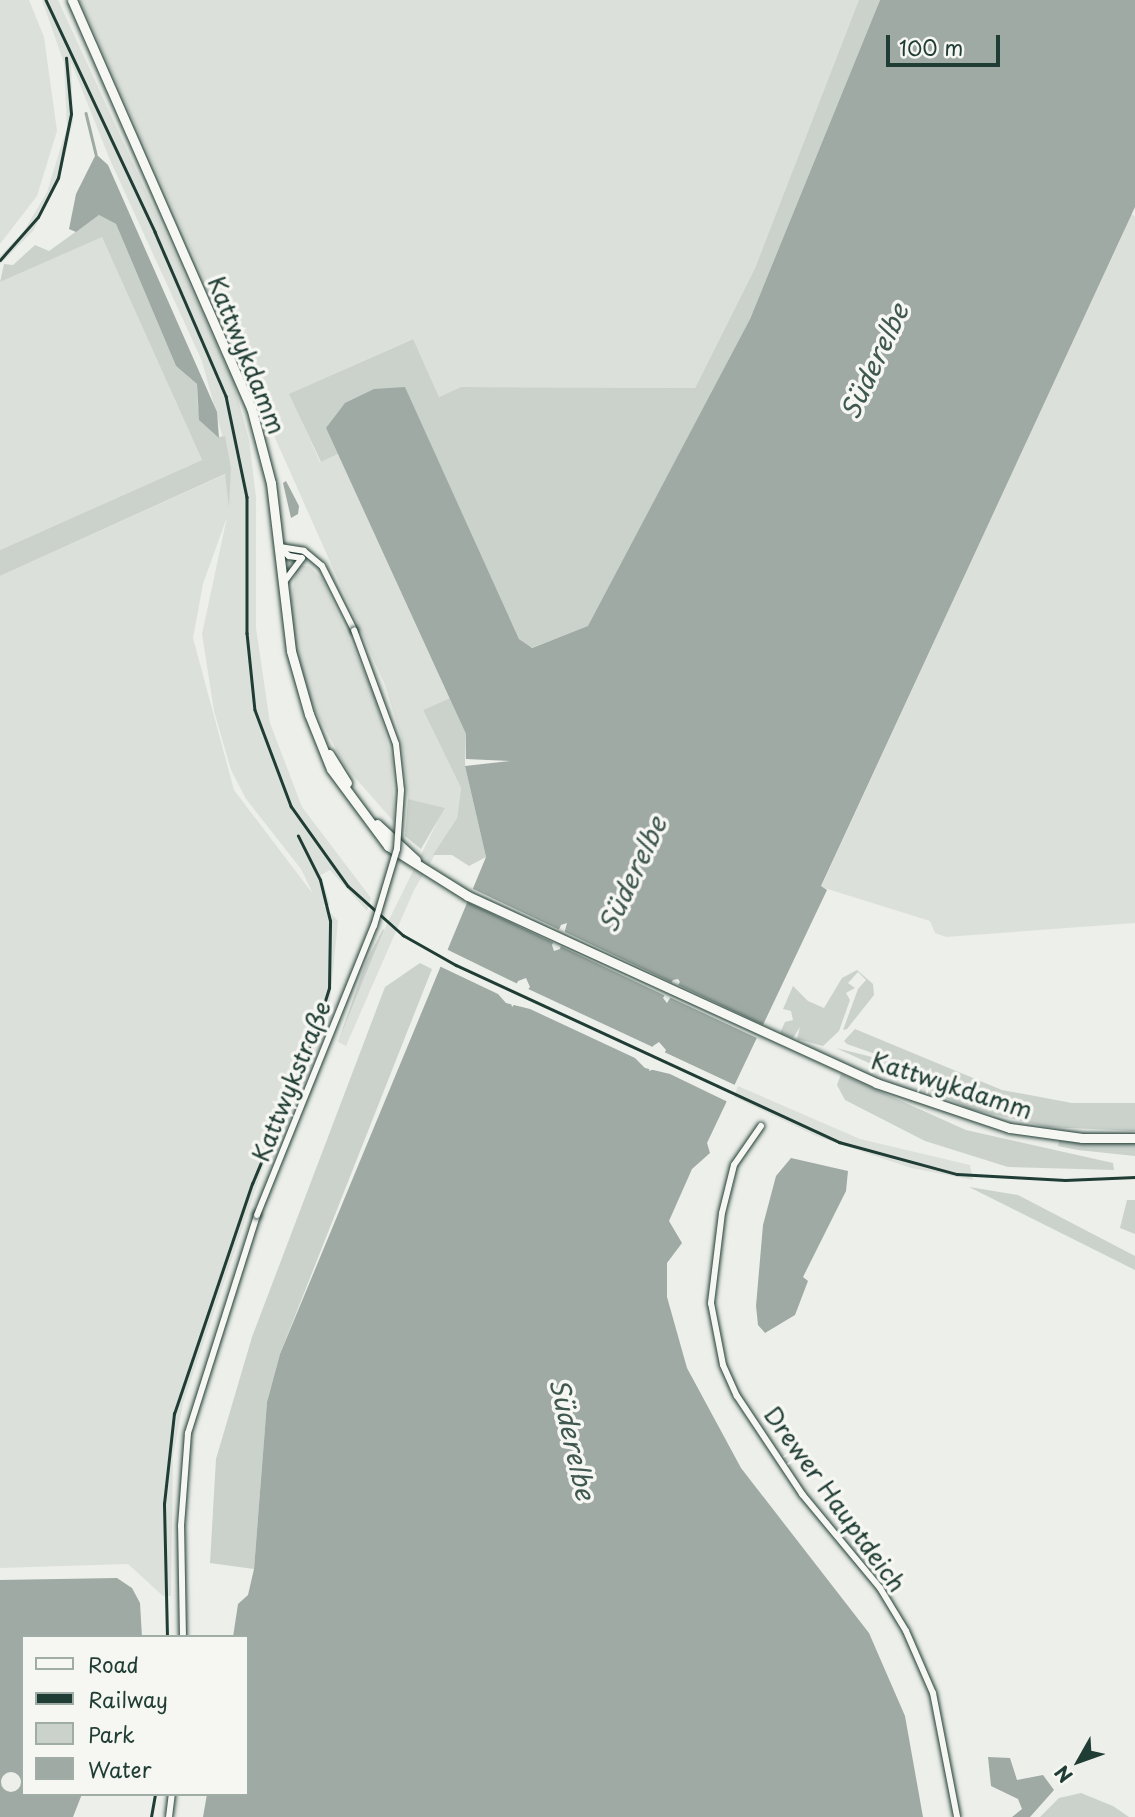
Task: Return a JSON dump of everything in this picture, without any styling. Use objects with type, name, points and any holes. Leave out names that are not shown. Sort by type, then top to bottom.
[{"type":"main road","name":"Kattwykdamm","points":[[72,0],[241,378],[263,446],[280,547],[282,587],[296,676],[321,744],[363,810],[409,858],[468,895],[764,1034],[876,1083],[991,1122],[1062,1136],[1135,1138]]},
{"type":"street","points":[[280,547],[296,549],[306,557],[292,566],[282,587]]},
{"type":"street","name":"Kattwykstraße","points":[[183,1635],[181,1526],[188,1433],[257,1215],[374,926],[399,836],[401,790],[396,744],[354,630],[326,571],[306,557]]},
{"type":"street","name":"Drewer Hauptdeich","points":[[761,1126],[734,1165],[722,1213],[711,1303],[723,1365],[737,1396],[787,1472],[880,1588],[906,1631],[933,1693],[957,1817]]},
{"type":"street","points":[[169,1817],[172,1796]]},
{"type":"shaded area","points":[[0,0],[29,0],[44,37],[57,131],[37,196],[0,244]]},
{"type":"shaded area","points":[[42,0],[58,0],[233,381],[249,440],[256,497],[256,628],[270,723],[302,807],[371,898],[367,911],[330,870],[321,875],[330,905],[323,905],[338,921],[330,1001],[264,1164],[183,1403],[173,1456],[171,1596],[163,1596],[128,1564],[0,1568],[0,576],[226,474],[231,468],[202,361],[110,160],[71,62],[73,121],[59,181],[33,231],[0,264],[0,256],[24,231],[47,192],[67,127],[64,63]],"holes":[[[227,517],[202,634],[214,711],[231,770],[246,799],[301,869],[313,894],[234,790],[193,638],[203,584]]]},
{"type":"shaded area","points":[[80,0],[860,0],[755,268],[695,388],[462,387],[439,397],[412,339],[290,394],[320,462],[338,454],[450,698],[423,710],[461,788],[457,818],[414,890],[346,1046],[338,1042],[384,930],[444,808],[408,799],[402,740],[385,685]]},
{"type":"shaded area","points":[[1131,214],[1135,216],[1135,923],[946,937],[935,933],[930,921],[821,887]]},
{"type":"shaded area","points":[[102,236],[202,460],[0,550],[0,282]]},
{"type":"shaded area","points":[[297,566],[309,566],[322,579],[374,694],[392,760],[394,822],[345,766],[311,702],[297,655],[290,605]]},
{"type":"shaded area","points":[[738,1086],[860,1139],[970,1165],[973,1180],[911,1168],[816,1136],[734,1097]]},
{"type":"green space","points":[[859,0],[880,0],[750,319],[589,626],[531,648],[519,639],[405,388],[326,428],[338,454],[321,462],[289,394],[413,339],[439,397],[461,387],[695,388],[755,268]]},
{"type":"green space","points":[[99,215],[116,224],[176,366],[197,384],[198,408],[219,437],[225,436],[231,468],[229,508],[225,474],[0,576],[0,550],[202,460],[102,237],[0,282],[4,264],[13,265],[35,245],[49,251]]},
{"type":"green space","points":[[450,698],[466,734],[465,766],[486,857],[469,866],[452,855],[433,855],[457,818],[461,788],[423,710]]},
{"type":"green space","points":[[408,799],[445,808],[421,849],[405,836]]},
{"type":"green space","points":[[384,930],[338,1042],[366,962]]},
{"type":"green space","points":[[420,963],[432,969],[280,1354],[267,1402],[254,1569],[210,1563],[216,1459],[252,1337],[385,987]]},
{"type":"green space","points":[[857,970],[873,984],[874,995],[847,1029],[843,1030],[858,989],[866,980],[858,972],[848,983],[855,988],[846,993],[850,1000],[839,1031],[823,1046],[797,1039],[800,1027],[793,1038],[780,1033],[785,1022],[793,1020],[791,1011],[783,1009],[793,986],[808,1001],[824,1008],[842,978]]},
{"type":"green space","points":[[855,1029],[1002,1090],[1072,1103],[1135,1103],[1135,1131],[1048,1127],[970,1109],[836,1048],[912,1067],[847,1044],[844,1041]]},
{"type":"green space","points":[[841,1074],[966,1130],[1113,1163],[1114,1170],[1008,1167],[925,1141],[845,1100],[837,1085]]},
{"type":"green space","points":[[1059,1141],[1135,1143],[1135,1156],[1078,1150],[1058,1146]]},
{"type":"green space","points":[[969,1187],[1018,1195],[1135,1256],[1135,1270]]},
{"type":"green space","points":[[1127,1200],[1135,1200],[1135,1234],[1120,1228]]},
{"type":"green space","points":[[1081,1793],[1113,1806],[1129,1817],[1040,1817],[1059,1798]]},
{"type":"water","name":"Süderelbe","points":[[880,0],[1135,0],[1135,207],[821,886],[827,890],[707,1143],[710,1153],[692,1169],[669,1221],[682,1243],[667,1263],[667,1297],[687,1368],[741,1468],[869,1633],[905,1716],[923,1817],[203,1817],[207,1796],[248,1796],[248,1635],[233,1635],[238,1604],[248,1595],[254,1569],[267,1402],[280,1354],[486,857],[465,766],[510,761],[466,759],[466,734],[326,428],[345,403],[374,389],[405,387],[519,639],[532,648],[588,626],[750,319]],"holes":[[[567,923],[560,949],[554,951],[552,945],[561,925]],[[526,978],[530,987],[512,1007],[510,998],[518,981]],[[678,979],[680,982],[667,1003],[663,998],[673,980]],[[659,1042],[666,1050],[657,1068],[649,1071],[653,1046]]]},
{"type":"water","points":[[96,154],[108,165],[217,412],[219,438],[199,420],[197,384],[176,366],[116,224],[99,215],[76,232],[69,229],[76,194]]},
{"type":"water","points":[[286,481],[299,506],[298,514],[291,518],[283,483]]},
{"type":"water","points":[[791,1158],[848,1171],[846,1191],[803,1277],[808,1281],[795,1315],[765,1333],[758,1325],[756,1306],[763,1225],[776,1176]]},
{"type":"water","points":[[117,1578],[132,1588],[140,1603],[142,1635],[21,1635],[21,1796],[81,1796],[73,1817],[0,1817],[0,1580]]},
{"type":"water","points":[[988,1757],[1010,1758],[1017,1780],[1043,1775],[1054,1790],[1030,1817],[1012,1817],[1022,1809],[1018,1799],[991,1786]]},
{"type":"pier","points":[[471,888],[562,931],[556,944],[465,901]]},
{"type":"pier","points":[[563,931],[675,984],[668,997],[558,945]]},
{"type":"pier","points":[[444,948],[520,985],[514,1004],[524,987],[657,1049],[651,1068],[662,1051],[737,1086],[730,1103],[670,1074],[645,1068],[635,1058],[530,1009],[506,1003],[498,994],[437,965]]},
{"type":"pier","points":[[676,984],[765,1026],[759,1039],[669,997]]},
{"type":"pier","points":[[11,1772],[18,1775],[21,1782],[18,1789],[11,1792],[4,1789],[1,1782],[4,1775]]},
{"type":"waterway","points":[[86,113],[96,154]]},
{"type":"railway","points":[[46,0],[155,232],[226,396],[247,497],[247,633],[255,710],[291,806],[348,886],[403,935],[456,965],[839,1142],[957,1174],[1065,1180],[1135,1177]]},
{"type":"railway","points":[[0,260],[38,217],[58,178],[71,114],[66,58]]},
{"type":"railway","points":[[167,1635],[164,1504],[174,1414],[252,1184],[315,1033],[329,988],[330,921],[320,880],[298,836]]},
{"type":"railway","points":[[151,1817],[155,1796]]}]
